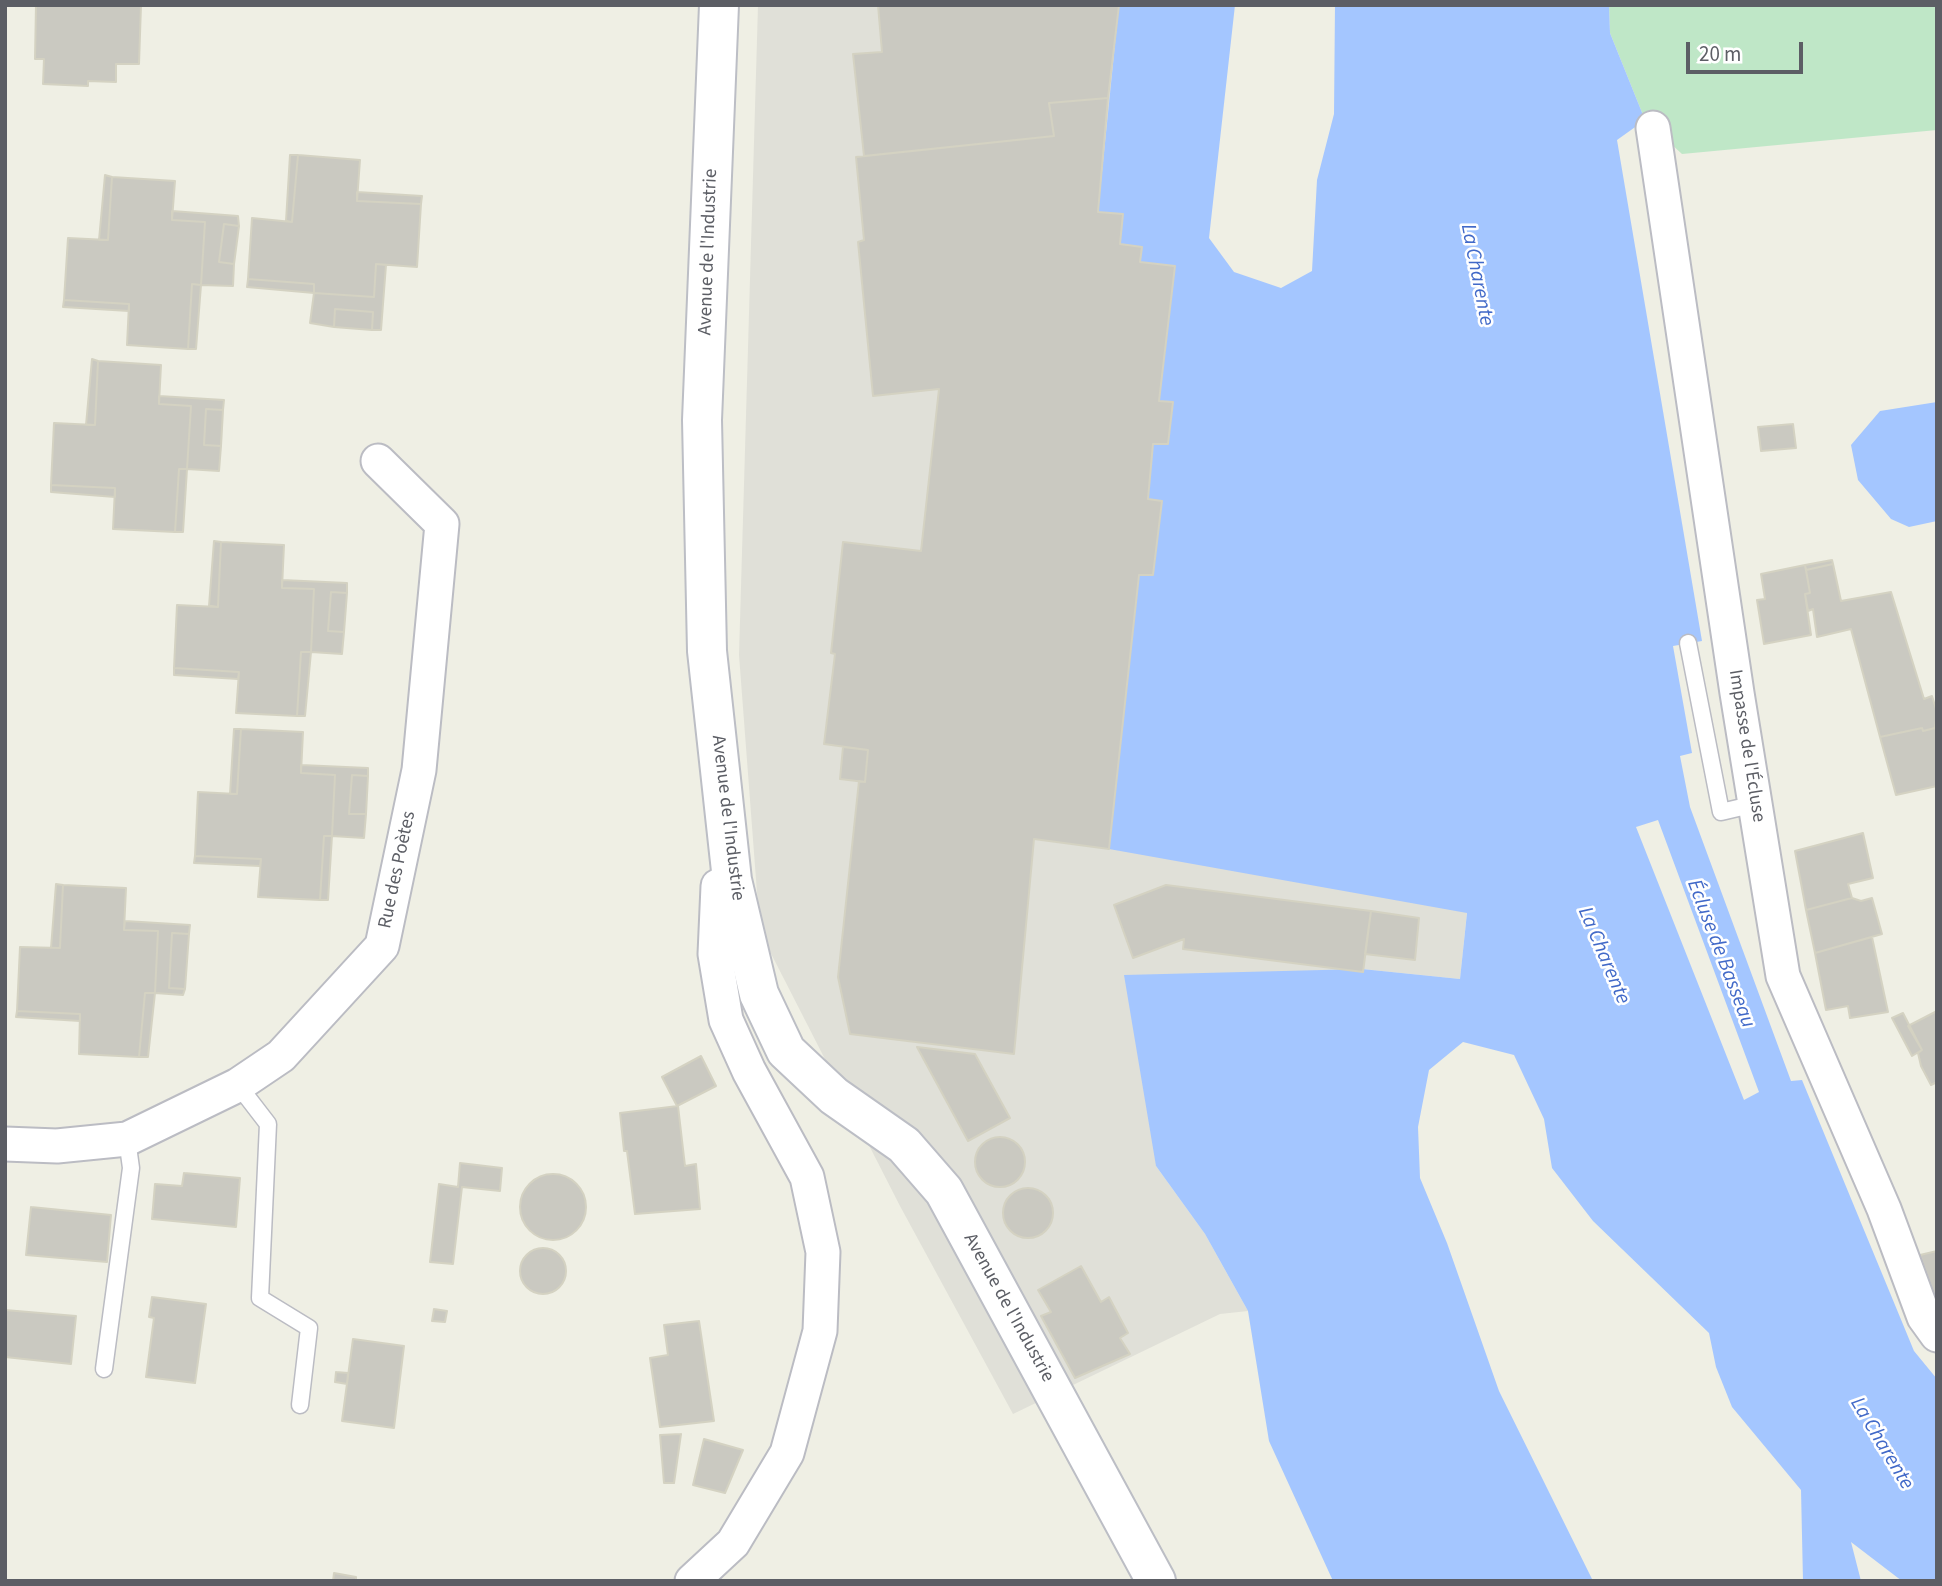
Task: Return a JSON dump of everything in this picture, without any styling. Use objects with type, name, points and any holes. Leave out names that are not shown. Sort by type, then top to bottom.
[{"type":"street","name":"Avenue de l'Industrie","points":[[719,5],[702,421],[707,651],[732,880],[759,994],[786,1051],[834,1096],[904,1144],[944,1191],[1156,1581]]},
{"type":"street","name":"Impasse de l'Écluse","points":[[1653,128],[1783,976],[1884,1209],[1924,1317],[1937,1335]]},
{"type":"street","name":"Rue des Poètes","points":[[5,1144],[57,1146],[127,1139],[238,1085],[281,1056],[382,946],[419,769],[442,524],[378,461]]},
{"type":"street","points":[[692,1581],[733,1543],[787,1453],[820,1331],[823,1252],[807,1177],[749,1071],[726,1020],[715,954],[718,886],[732,880]]},
{"type":"lane","points":[[1688,643],[1721,811],[1755,804]]},
{"type":"lane","points":[[238,1085],[268,1124],[260,1298],[309,1328],[300,1405]]},
{"type":"lane","points":[[104,1369],[131,1168],[127,1139]]},
{"type":"shaded area","points":[[758,5],[1121,5],[1099,212],[1123,214],[1142,247],[1175,266],[1159,401],[1173,402],[1153,575],[1139,575],[1109,848],[1467,912],[1460,979],[1362,969],[1156,1166],[1205,1234],[1248,1311],[1220,1314],[1013,1414],[900,1206],[760,932],[739,655]]},
{"type":"green space","points":[[1609,5],[1937,5],[1937,130],[1682,154],[1645,120],[1610,33]]},
{"type":"water","points":[[1119,5],[1235,5],[1209,238],[1234,272],[1281,288],[1312,271],[1317,180],[1334,114],[1335,5],[1609,5],[1610,33],[1645,120],[1617,140],[1702,641],[1673,646],[1692,753],[1680,756],[1690,807],[1791,1081],[1802,1080],[1914,1351],[1937,1379],[1937,1581],[1902,1581],[1851,1542],[1861,1581],[1803,1581],[1801,1490],[1732,1407],[1716,1367],[1709,1333],[1593,1221],[1552,1168],[1544,1119],[1514,1055],[1463,1042],[1429,1070],[1418,1127],[1420,1178],[1447,1243],[1499,1391],[1593,1581],[1333,1581],[1269,1441],[1248,1311],[1205,1234],[1156,1166],[1124,975],[1362,969],[1460,979],[1467,913],[1109,849],[1139,575],[1153,575],[1162,502],[1148,499],[1153,444],[1168,443],[1173,403],[1159,401],[1175,266],[1140,262],[1142,247],[1120,244],[1122,215],[1098,212]],"holes":[[[1658,820],[1759,1092],[1744,1100],[1636,827]]]},
{"type":"water","points":[[1937,402],[1937,521],[1909,527],[1891,519],[1858,480],[1851,445],[1880,411]]},
{"type":"building","points":[[36,5],[141,5],[139,64],[116,64],[116,82],[88,81],[88,86],[43,84],[44,59],[35,59]]},
{"type":"building","points":[[878,5],[1119,5],[1108,98],[1049,103],[1054,136],[864,156],[853,54],[882,52]]},
{"type":"building","points":[[1108,98],[1098,212],[1123,214],[1120,244],[1142,247],[1140,262],[1175,266],[1159,401],[1173,402],[1168,444],[1153,444],[1148,499],[1162,501],[1153,575],[1139,575],[1109,849],[1034,839],[1014,1054],[850,1034],[838,977],[859,781],[865,782],[868,750],[824,744],[835,654],[831,653],[843,542],[921,551],[939,389],[873,396],[858,242],[864,240],[856,157],[1054,136],[1049,103]]},
{"type":"building","points":[[290,155],[298,155],[292,222],[286,221]]},
{"type":"building","points":[[298,155],[360,160],[357,201],[421,204],[417,267],[376,264],[374,297],[314,293],[314,284],[248,279],[252,218],[292,222]]},
{"type":"building","points":[[105,175],[112,177],[108,240],[99,240]]},
{"type":"building","points":[[112,177],[175,181],[172,220],[205,222],[201,285],[192,284],[188,349],[127,345],[129,304],[64,300],[68,238],[108,240]]},
{"type":"building","points":[[357,192],[422,196],[421,204],[357,201]]},
{"type":"building","points":[[172,211],[238,216],[239,226],[224,224],[219,262],[234,264],[233,286],[201,285],[205,222],[172,220]]},
{"type":"building","points":[[224,224],[239,226],[234,264],[219,262]]},
{"type":"building","points":[[376,264],[386,265],[381,330],[372,330],[373,312],[335,309],[334,327],[310,323],[314,293],[374,297]]},
{"type":"building","points":[[248,279],[314,284],[314,293],[247,287]]},
{"type":"building","points":[[192,284],[201,285],[196,349],[188,349]]},
{"type":"building","points":[[64,300],[129,304],[129,311],[63,307]]},
{"type":"building","points":[[335,309],[373,312],[372,330],[334,327]]},
{"type":"building","points":[[92,359],[98,361],[95,425],[86,425]]},
{"type":"building","points":[[98,361],[161,365],[159,404],[191,406],[187,469],[179,469],[175,532],[113,529],[115,488],[51,485],[54,423],[95,425]]},
{"type":"building","points":[[159,396],[224,400],[223,410],[206,409],[204,445],[221,446],[219,471],[187,469],[191,406],[159,404]]},
{"type":"building","points":[[206,409],[223,410],[221,446],[204,445]]},
{"type":"building","points":[[1793,424],[1796,448],[1761,451],[1758,427]]},
{"type":"building","points":[[179,469],[187,469],[183,532],[175,532]]},
{"type":"building","points":[[51,485],[115,488],[115,497],[51,492]]},
{"type":"building","points":[[214,541],[221,542],[218,607],[209,606]]},
{"type":"building","points":[[221,542],[284,545],[282,588],[314,589],[311,652],[301,652],[297,716],[236,713],[239,672],[174,668],[177,605],[218,607]]},
{"type":"building","points":[[1832,560],[1833,564],[1806,570],[1805,565]]},
{"type":"building","points":[[1833,564],[1841,601],[1891,592],[1924,699],[1932,696],[1937,712],[1935,728],[1880,737],[1851,629],[1817,637],[1813,609],[1808,611],[1805,594],[1810,593],[1806,570]]},
{"type":"building","points":[[1805,565],[1810,593],[1805,594],[1811,635],[1764,644],[1757,600],[1765,599],[1761,574]]},
{"type":"building","points":[[282,580],[347,583],[347,593],[331,592],[328,631],[344,632],[342,654],[311,652],[314,589],[282,588]]},
{"type":"building","points":[[331,592],[347,593],[344,632],[328,631]]},
{"type":"building","points":[[301,652],[311,652],[305,716],[297,716]]},
{"type":"building","points":[[174,668],[239,672],[238,679],[174,675]]},
{"type":"building","points":[[1922,728],[1923,731],[1935,728],[1937,733],[1937,786],[1896,795],[1880,737]]},
{"type":"building","points":[[234,729],[241,729],[237,794],[230,794]]},
{"type":"building","points":[[241,729],[303,732],[301,773],[335,775],[332,836],[324,836],[320,900],[258,897],[261,859],[195,856],[198,792],[237,794]]},
{"type":"building","points":[[843,747],[868,750],[865,782],[840,779]]},
{"type":"building","points":[[301,765],[368,768],[368,776],[352,775],[349,814],[366,814],[364,838],[332,836],[335,775],[301,773]]},
{"type":"building","points":[[352,775],[368,776],[366,814],[349,814]]},
{"type":"building","points":[[1863,833],[1873,878],[1848,884],[1852,898],[1806,910],[1795,851]]},
{"type":"building","points":[[324,836],[332,836],[328,900],[320,900]]},
{"type":"building","points":[[195,856],[261,859],[260,866],[194,863]]},
{"type":"building","points":[[56,884],[63,885],[60,948],[51,948]]},
{"type":"building","points":[[63,885],[126,888],[124,930],[158,931],[155,993],[145,993],[139,1057],[79,1054],[80,1014],[17,1011],[20,947],[60,948]]},
{"type":"building","points":[[1166,885],[1371,911],[1363,972],[1183,949],[1184,939],[1133,958],[1114,905]]},
{"type":"building","points":[[1852,898],[1861,901],[1872,898],[1882,934],[1815,953],[1806,910]]},
{"type":"building","points":[[1371,911],[1419,918],[1415,960],[1365,954]]},
{"type":"building","points":[[125,921],[190,925],[189,934],[172,933],[169,988],[185,989],[183,995],[155,993],[158,931],[124,930]]},
{"type":"building","points":[[172,933],[189,934],[185,989],[169,988]]},
{"type":"building","points":[[1872,937],[1888,1012],[1850,1018],[1848,1006],[1826,1010],[1815,953]]},
{"type":"building","points":[[145,993],[155,993],[148,1057],[139,1057]]},
{"type":"building","points":[[17,1011],[80,1014],[80,1021],[16,1017]]},
{"type":"building","points":[[1937,1011],[1937,1082],[1931,1085],[1921,1066],[1918,1053],[1922,1050],[1908,1026]]},
{"type":"building","points":[[1903,1013],[1922,1050],[1912,1056],[1892,1018]]},
{"type":"building","points":[[917,1047],[975,1054],[1010,1118],[968,1141]]},
{"type":"building","points":[[701,1056],[716,1086],[677,1106],[662,1077]]},
{"type":"building","points":[[678,1106],[685,1166],[696,1164],[700,1209],[635,1214],[620,1113]]},
{"type":"building","points":[[1000,1137],[1018,1144],[1025,1162],[1018,1180],[1000,1187],[982,1180],[975,1162],[982,1144]]},
{"type":"building","points":[[460,1163],[502,1168],[500,1191],[462,1187],[453,1264],[430,1262],[439,1184],[458,1187]]},
{"type":"building","points":[[184,1173],[240,1178],[236,1227],[152,1219],[155,1184],[182,1186]]},
{"type":"building","points":[[559,1174],[577,1183],[584,1194],[584,1220],[577,1231],[566,1238],[547,1240],[529,1231],[522,1220],[520,1201],[529,1183],[540,1176]]},
{"type":"building","points":[[1028,1188],[1046,1195],[1053,1213],[1046,1231],[1028,1238],[1010,1231],[1003,1213],[1010,1195]]},
{"type":"building","points":[[31,1207],[111,1215],[107,1262],[26,1255]]},
{"type":"building","points":[[543,1248],[559,1255],[566,1271],[559,1287],[543,1294],[527,1287],[520,1271],[527,1255]]},
{"type":"building","points":[[1937,1251],[1937,1315],[1936,1299],[1920,1255]]},
{"type":"building","points":[[1081,1266],[1101,1302],[1109,1297],[1128,1333],[1120,1338],[1130,1354],[1075,1378],[1041,1316],[1051,1312],[1038,1290]]},
{"type":"building","points":[[152,1297],[206,1304],[195,1383],[146,1377],[154,1318],[149,1317]]},
{"type":"building","points":[[434,1309],[447,1311],[445,1322],[432,1321]]},
{"type":"building","points":[[5,1310],[76,1316],[71,1364],[5,1357]]},
{"type":"building","points":[[699,1321],[714,1421],[660,1427],[650,1358],[668,1355],[664,1325]]},
{"type":"building","points":[[353,1339],[404,1346],[394,1428],[342,1421]]},
{"type":"building","points":[[336,1372],[348,1373],[347,1384],[335,1382]]},
{"type":"building","points":[[681,1434],[674,1483],[664,1483],[660,1435]]},
{"type":"building","points":[[704,1439],[743,1450],[725,1493],[693,1485]]},
{"type":"building","points":[[334,1573],[356,1577],[356,1581],[333,1581]]},
{"type":"water label","name":"La Charente","points":[[1476,275]]},
{"type":"water label","name":"Écluse de Basseau","points":[[1720,954]]},
{"type":"water label","name":"La Charente","points":[[1603,956]]},
{"type":"water label","name":"La Charente","points":[[1881,1444]]}]
